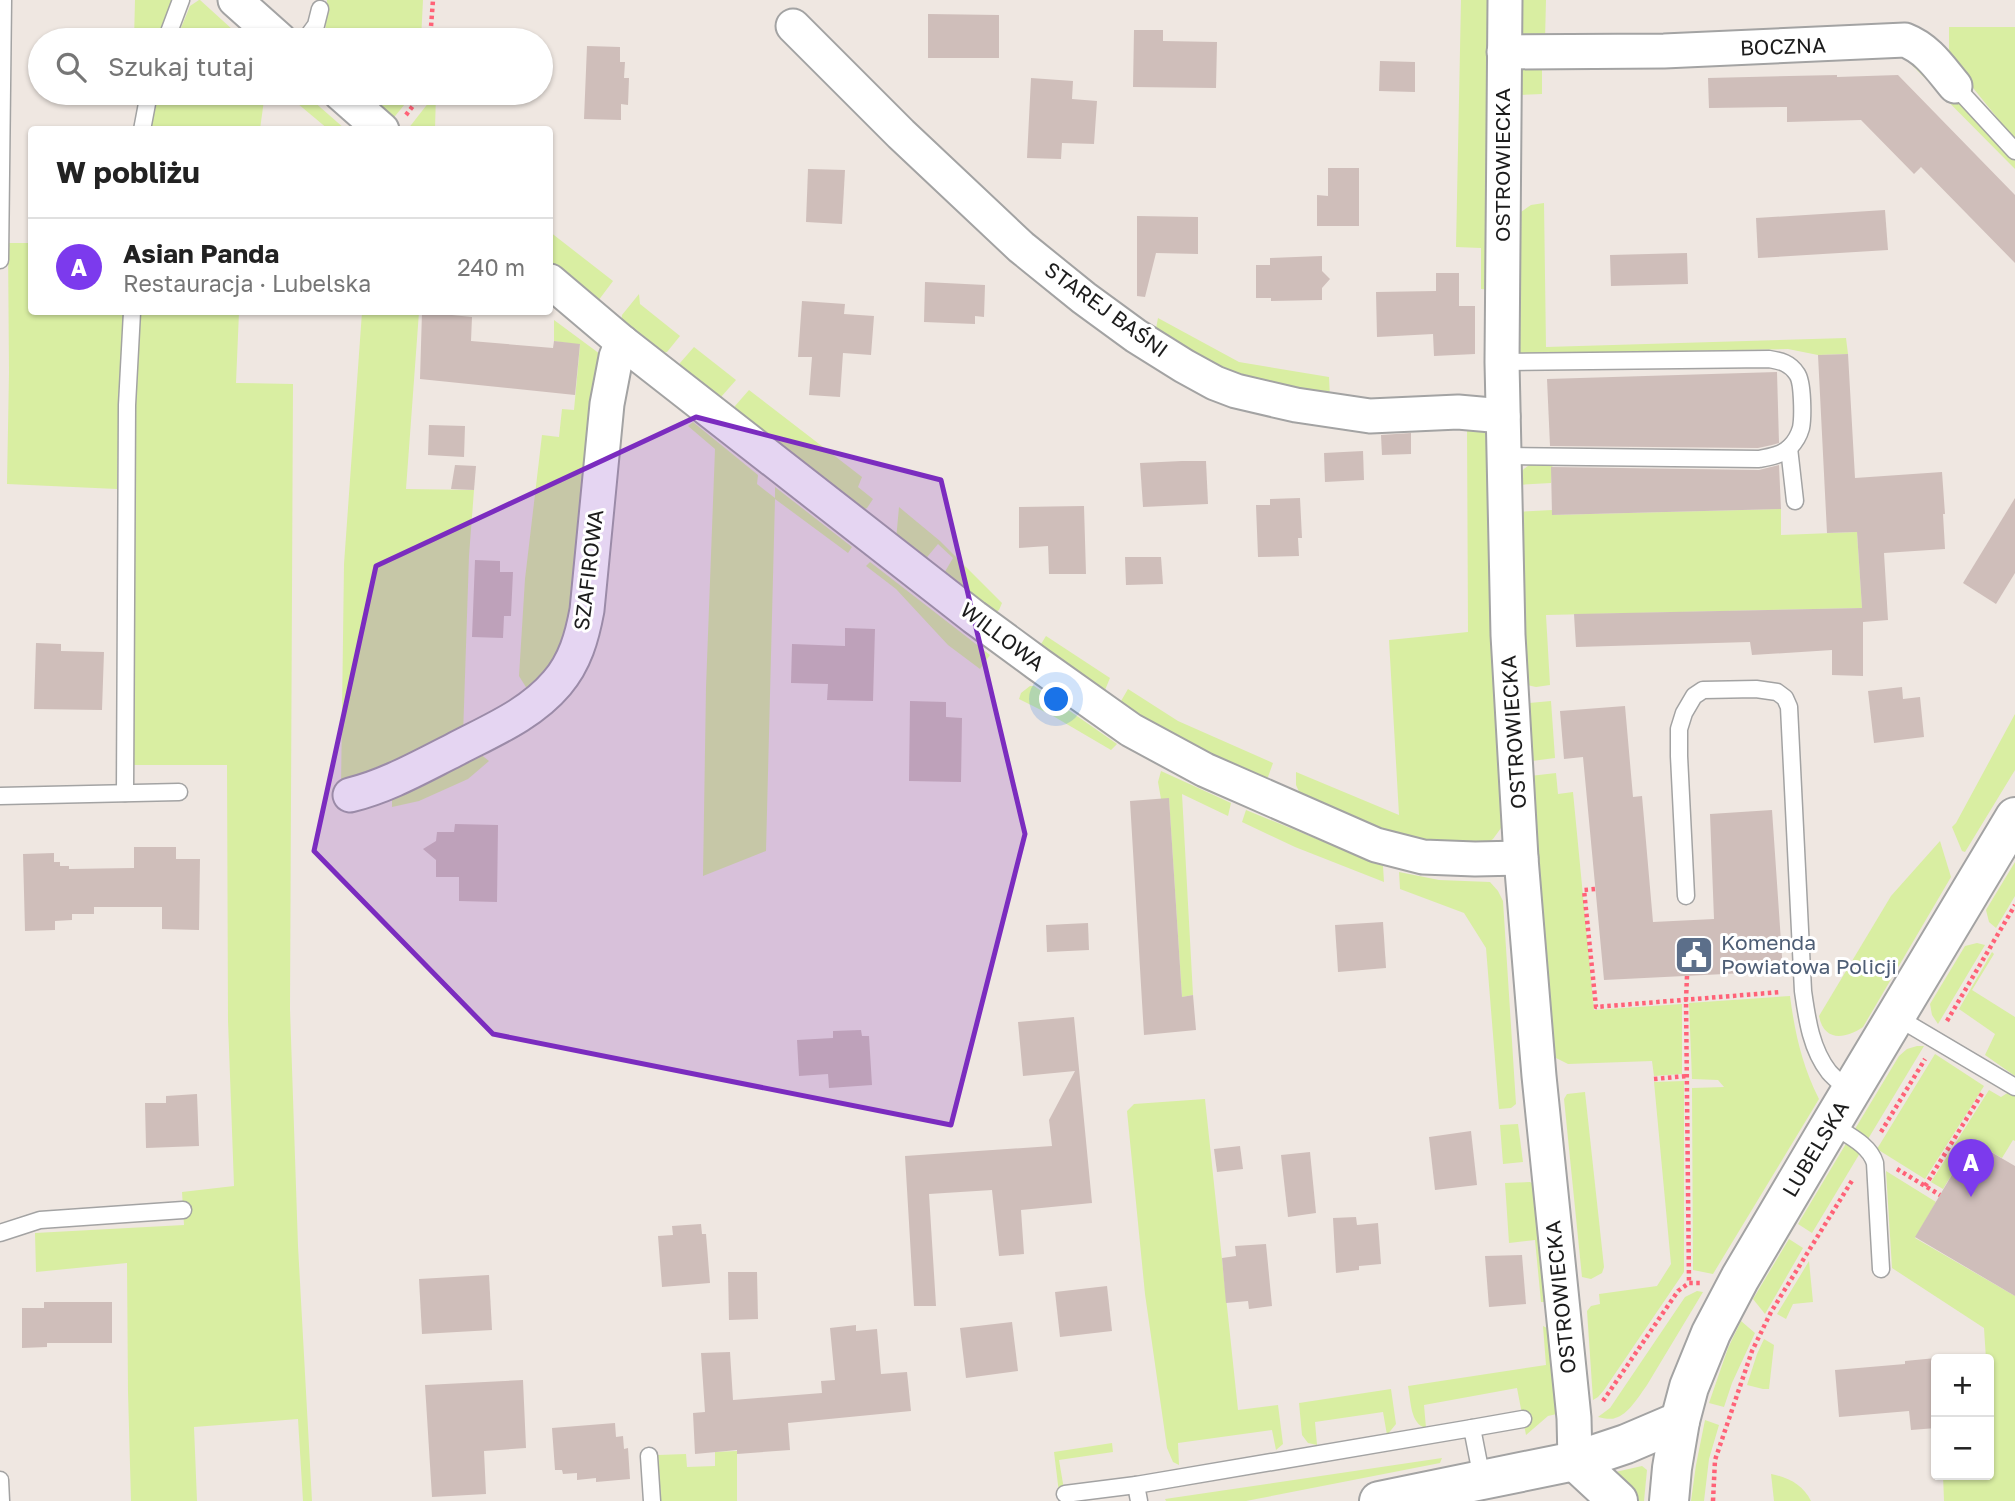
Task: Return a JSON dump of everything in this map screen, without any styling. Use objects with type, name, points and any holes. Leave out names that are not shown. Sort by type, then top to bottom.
[{"type":"street","points":[[234,0],[266,28]]},
{"type":"street","name":"OSTROWIECKA","points":[[1505,0],[1502,362],[1508,635],[1521,858],[1539,1076],[1574,1418],[1575,1461]]},
{"type":"street","name":"STAREJ BAŚNI","points":[[793,26],[901,134],[1021,247],[1115,321],[1184,366],[1236,391],[1308,407],[1370,416],[1458,412],[1503,416]]},
{"type":"street","name":"BOCZNA","points":[[1504,52],[1664,51],[1905,40],[1930,55],[1955,86]]},
{"type":"street","points":[[354,105],[377,126]]},
{"type":"street","name":"WILLOWA","points":[[553,284],[622,342],[994,632],[1131,730],[1205,770],[1376,845],[1423,857],[1521,858]]},
{"type":"street","name":"SZAFIROWA","points":[[351,795],[392,781],[519,716],[552,690],[569,667],[583,632],[587,610],[607,404],[616,357],[622,342]]},
{"type":"street","name":"LUBELSKA","points":[[1669,1501],[1680,1421],[1700,1357],[1740,1278],[2015,817]]},
{"type":"street","points":[[1379,1501],[1575,1461],[1626,1444],[1680,1421]]},
{"type":"street","points":[[1575,1461],[1618,1501]]},
{"type":"lane","points":[[0,260],[3,0]]},
{"type":"lane","points":[[170,28],[181,0]]},
{"type":"lane","points":[[314,28],[320,9]]},
{"type":"lane","name":"BOCZNA","points":[[1955,86],[2015,151]]},
{"type":"lane","points":[[143,126],[147,105]]},
{"type":"lane","points":[[125,793],[127,405],[132,315]]},
{"type":"lane","points":[[1502,362],[1782,361],[1791,366],[1801,380],[1802,427],[1789,448],[1782,453],[1759,459],[1503,456]]},
{"type":"lane","points":[[1789,448],[1795,501]]},
{"type":"lane","points":[[1686,896],[1679,756],[1679,729],[1684,713],[1694,696],[1703,690],[1756,689],[1777,692],[1785,698],[1789,707],[1803,991],[1811,1035],[1832,1075],[1850,1091]]},
{"type":"lane","points":[[0,796],[179,792]]},
{"type":"lane","points":[[1895,1016],[2015,1087]]},
{"type":"lane","points":[[1831,1124],[1871,1150],[1875,1163],[1881,1269]]},
{"type":"lane","points":[[0,1233],[40,1220],[183,1210]]},
{"type":"lane","points":[[1065,1494],[1138,1493],[1523,1419]]},
{"type":"lane","points":[[1472,1428],[1482,1479]]},
{"type":"lane","points":[[649,1456],[652,1501]]},
{"type":"lane","points":[[0,1480],[1,1501]]},
{"type":"path","points":[[431,28],[433,0]]},
{"type":"path","points":[[1595,889],[1584,890],[1596,1007],[1803,991]]},
{"type":"path","points":[[1713,1501],[1715,1460],[1752,1351],[1771,1312],[1871,1150],[2015,905]]},
{"type":"path","points":[[1687,976],[1689,1283]]},
{"type":"path","points":[[1925,1186],[1994,1074]]},
{"type":"path","points":[[1654,1079],[1688,1076]]},
{"type":"path","points":[[1871,1150],[1940,1195]]},
{"type":"path","points":[[1574,1418],[1591,1412],[1608,1395],[1678,1291],[1689,1283],[1740,1278]]},
{"type":"highlighted area","points":[[696,417],[941,480],[1025,834],[951,1125],[493,1034],[314,851],[376,566]]},
{"type":"green space","points":[[135,0],[176,0],[165,28],[134,28]]},
{"type":"green space","points":[[200,0],[231,28],[181,28],[190,6]]},
{"type":"green space","points":[[327,0],[423,0],[422,28],[326,28]]},
{"type":"green space","points":[[1461,0],[1490,0],[1494,290],[1481,289],[1481,248],[1456,247]]},
{"type":"green space","points":[[1513,0],[1546,0],[1545,40],[1521,38]]},
{"type":"green space","points":[[1949,27],[2015,27],[2015,140],[1949,58]]},
{"type":"green space","points":[[1898,48],[1962,104],[2015,160],[2015,169],[1904,57],[1542,66],[1542,94],[1517,95],[1515,73],[1525,65]]},
{"type":"green space","points":[[155,105],[263,105],[260,126],[152,126]]},
{"type":"green space","points":[[299,105],[318,105],[342,126],[324,126]]},
{"type":"green space","points":[[371,105],[404,105],[391,121]]},
{"type":"green space","points":[[427,105],[436,105],[435,126],[410,126]]},
{"type":"green space","points":[[1544,203],[1546,347],[1846,338],[1848,354],[1818,355],[1788,349],[1515,352],[1518,214],[1531,205]]},
{"type":"green space","points":[[553,234],[613,281],[598,301],[553,268]]},
{"type":"green space","points":[[8,243],[28,243],[28,315],[124,315],[117,489],[7,484]]},
{"type":"green space","points":[[639,294],[640,304],[680,336],[667,352],[659,354],[621,324],[622,315]]},
{"type":"green space","points":[[139,315],[239,315],[236,383],[293,384],[290,1009],[298,1246],[312,1501],[303,1501],[298,1419],[194,1427],[197,1501],[131,1501],[127,1263],[36,1272],[35,1233],[184,1225],[182,1192],[234,1186],[228,1021],[227,765],[134,765],[134,422]]},
{"type":"green space","points":[[362,315],[419,315],[406,489],[474,490],[463,736],[341,787],[344,564]]},
{"type":"green space","points":[[1158,318],[1239,362],[1329,377],[1330,398],[1245,382],[1154,339]]},
{"type":"green space","points":[[554,320],[604,357],[578,609],[564,655],[529,692],[519,676],[525,579],[542,435],[559,437],[562,409],[574,410],[580,345],[554,341]]},
{"type":"green space","points":[[694,347],[736,380],[721,397],[715,398],[680,369],[680,363]]},
{"type":"green space","points":[[749,390],[862,477],[858,487],[873,499],[867,508],[861,511],[736,413],[735,406]]},
{"type":"green space","points":[[693,422],[758,475],[757,484],[775,498],[775,487],[852,547],[848,553],[775,499],[766,851],[703,876],[706,687],[715,449],[688,426]]},
{"type":"green space","points":[[1481,426],[1488,433],[1505,815],[1501,828],[1493,839],[1483,846],[1440,847],[1369,827],[1302,798],[1296,785],[1296,772],[1399,815],[1389,640],[1468,632],[1467,427]]},
{"type":"green space","points":[[1540,460],[1553,460],[1551,483],[1516,485],[1524,469]]},
{"type":"green space","points":[[899,507],[940,541],[1002,603],[999,610],[994,614],[943,575],[953,558],[938,544],[923,562],[896,540]]},
{"type":"green space","points":[[1781,509],[1781,535],[1857,532],[1862,608],[1546,615],[1550,685],[1527,685],[1515,512],[1552,510],[1553,515]]},
{"type":"green space","points":[[870,562],[990,655],[980,669],[948,645],[896,589],[866,566]]},
{"type":"green space","points":[[1046,636],[1110,678],[1105,690],[1101,692],[1038,649]]},
{"type":"green space","points":[[1034,686],[1117,744],[1111,750],[1019,699],[1021,693]]},
{"type":"green space","points":[[1128,689],[1178,721],[1273,763],[1268,777],[1259,779],[1123,708],[1121,701]]},
{"type":"green space","points":[[1551,701],[1555,758],[1532,761],[1528,758],[1524,708],[1529,703]]},
{"type":"green space","points":[[2015,714],[2015,770],[1965,852],[1962,851],[1952,827]]},
{"type":"green space","points":[[474,749],[489,761],[468,779],[419,801],[392,807],[392,790]]},
{"type":"green space","points":[[1161,771],[1231,803],[1228,816],[1182,794],[1193,995],[1182,997],[1169,799],[1161,799],[1158,782]]},
{"type":"green space","points":[[1556,773],[1558,794],[1573,792],[1594,1010],[1682,1004],[1682,1074],[1654,1076],[1652,1061],[1568,1064],[1556,1058],[1552,1052],[1530,776]]},
{"type":"green space","points":[[1246,810],[1383,866],[1384,882],[1295,847],[1242,822]]},
{"type":"green space","points":[[1940,841],[1951,877],[1863,1027],[1842,1036],[1830,1034],[1825,1030],[1819,1016],[1891,896]]},
{"type":"green space","points":[[2015,862],[2015,896],[1996,928],[1989,922],[1986,910]]},
{"type":"green space","points":[[1399,872],[1439,880],[1490,882],[1503,901],[1516,1104],[1511,1108],[1499,1109],[1486,948],[1464,913],[1400,889]]},
{"type":"green space","points":[[1977,943],[1985,945],[1938,1024],[1932,1015],[1930,1004],[1965,946]]},
{"type":"green space","points":[[1992,952],[1994,954],[1972,990],[2015,1017],[2015,1076],[1985,1055],[1995,1034],[1959,1009]]},
{"type":"green space","points":[[1790,996],[1800,1049],[1819,1099],[1713,1274],[1693,1270],[1692,1088],[1724,1087],[1718,1080],[1692,1079],[1689,1003]]},
{"type":"green space","points":[[1924,1046],[1868,1139],[1855,1129],[1899,1056],[1907,1049]]},
{"type":"green space","points":[[1935,1054],[1984,1086],[1925,1179],[1877,1149]]},
{"type":"green space","points":[[1684,1081],[1684,1272],[1604,1390],[1593,1400],[1587,1311],[1591,1306],[1600,1304],[1599,1294],[1657,1286],[1671,1264],[1654,1082]]},
{"type":"green space","points":[[1989,1090],[2001,1097],[2009,1092],[2015,1096],[2015,1141],[2013,1140],[2002,1158],[1972,1141],[1943,1189],[1931,1182]]},
{"type":"green space","points":[[1585,1092],[1604,1267],[1602,1273],[1591,1279],[1582,1277],[1564,1099],[1567,1094]]},
{"type":"green space","points":[[1205,1099],[1238,1410],[1278,1405],[1283,1444],[1276,1450],[1272,1430],[1178,1443],[1179,1465],[1173,1462],[1167,1448],[1145,1294],[1127,1111],[1134,1104]]},
{"type":"green space","points":[[1518,1124],[1523,1162],[1503,1164],[1500,1125]]},
{"type":"green space","points":[[1847,1142],[1860,1153],[1812,1233],[1798,1224]]},
{"type":"green space","points":[[1886,1171],[1936,1202],[1915,1238],[2015,1296],[2015,1501],[1944,1501],[1943,1480],[1994,1480],[1994,1354],[1986,1354],[1984,1328],[1892,1268]]},
{"type":"green space","points":[[1530,1182],[1536,1186],[1546,1302],[1541,1302],[1535,1240],[1509,1243],[1505,1183]]},
{"type":"green space","points":[[1789,1239],[1803,1248],[1765,1314],[1753,1299]]},
{"type":"green space","points":[[1809,1261],[1813,1302],[1793,1304],[1786,1319],[1777,1314]]},
{"type":"green space","points":[[1697,1291],[1703,1292],[1633,1404],[1615,1418],[1598,1417],[1610,1408],[1685,1297]]},
{"type":"green space","points":[[1741,1321],[1755,1333],[1724,1407],[1709,1403],[1728,1348]]},
{"type":"green space","points":[[1543,1326],[1553,1331],[1561,1413],[1548,1416],[1526,1435],[1517,1388],[1424,1405],[1426,1428],[1417,1422],[1412,1411],[1408,1386],[1546,1365]]},
{"type":"green space","points":[[1764,1339],[1774,1345],[1769,1389],[1747,1385]]},
{"type":"green space","points":[[1391,1389],[1396,1424],[1387,1435],[1383,1412],[1315,1422],[1317,1445],[1308,1443],[1302,1435],[1299,1403]]},
{"type":"green space","points":[[1705,1420],[1719,1425],[1709,1459],[1704,1501],[1691,1501],[1696,1465]]},
{"type":"green space","points":[[1112,1443],[1113,1452],[1059,1460],[1066,1501],[1060,1501],[1054,1452]]},
{"type":"green space","points":[[737,1451],[737,1501],[661,1501],[658,1455],[686,1454],[687,1467],[715,1466],[715,1452]]},
{"type":"green space","points":[[1442,1458],[1440,1463],[1246,1501],[1165,1499]]},
{"type":"green space","points":[[1642,1466],[1647,1470],[1644,1501],[1636,1501],[1611,1473]]},
{"type":"green space","points":[[1771,1474],[1794,1483],[1804,1490],[1811,1501],[1774,1501]]},
{"type":"building","points":[[928,14],[999,15],[999,58],[928,58]]},
{"type":"building","points":[[1134,30],[1163,30],[1163,41],[1217,42],[1216,88],[1133,87]]},
{"type":"building","points":[[587,46],[620,47],[620,62],[625,62],[624,78],[629,78],[628,105],[621,104],[621,120],[584,119]]},
{"type":"building","points":[[1380,61],[1415,62],[1415,92],[1379,91]]},
{"type":"building","points":[[1898,75],[2015,195],[2015,263],[1921,167],[1914,174],[1861,120],[1787,122],[1787,107],[1709,108],[1708,78]]},
{"type":"building","points":[[1031,78],[1073,81],[1072,99],[1097,101],[1094,144],[1062,143],[1061,159],[1027,158]]},
{"type":"building","points":[[1328,168],[1359,168],[1359,226],[1317,226],[1317,195],[1328,196]]},
{"type":"building","points":[[808,169],[845,170],[842,224],[806,222]]},
{"type":"building","points":[[1885,210],[1888,250],[1758,258],[1756,218]]},
{"type":"building","points":[[1137,216],[1198,217],[1198,254],[1156,253],[1145,297],[1137,296]]},
{"type":"building","points":[[1687,253],[1688,284],[1611,286],[1610,255]]},
{"type":"building","points":[[1322,256],[1322,271],[1330,279],[1322,288],[1322,300],[1271,301],[1271,298],[1256,298],[1256,265],[1270,265],[1270,258]]},
{"type":"building","points":[[1436,273],[1459,273],[1459,306],[1475,306],[1475,354],[1434,356],[1433,334],[1377,337],[1376,292],[1436,291]]},
{"type":"building","points":[[925,282],[985,285],[984,317],[975,316],[975,324],[924,322]]},
{"type":"building","points":[[802,301],[845,304],[844,314],[874,316],[871,355],[843,353],[840,397],[809,395],[812,357],[798,357]]},
{"type":"building","points":[[422,315],[472,317],[471,341],[553,348],[554,341],[580,344],[575,395],[420,379]]},
{"type":"building","points":[[1848,354],[1855,478],[1942,472],[1945,514],[1945,549],[1884,553],[1888,620],[1863,622],[1863,676],[1832,675],[1832,650],[1752,655],[1750,642],[1576,647],[1574,614],[1862,608],[1857,532],[1827,533],[1818,355]]},
{"type":"building","points":[[1777,372],[1779,443],[1758,448],[1550,446],[1547,379]]},
{"type":"building","points":[[429,425],[465,426],[464,457],[428,455]]},
{"type":"building","points":[[1411,433],[1411,454],[1382,455],[1381,435]]},
{"type":"building","points":[[1363,451],[1364,480],[1325,482],[1324,453]]},
{"type":"building","points":[[1206,461],[1208,504],[1143,507],[1140,463]]},
{"type":"building","points":[[455,465],[476,466],[474,490],[451,489]]},
{"type":"building","points":[[1779,465],[1781,509],[1552,515],[1551,467],[1759,470]]},
{"type":"building","points":[[1300,498],[1302,538],[1298,538],[1299,556],[1258,557],[1256,505],[1270,505],[1270,499]]},
{"type":"building","points":[[2015,498],[2015,573],[1996,604],[1963,583]]},
{"type":"building","points":[[1084,506],[1086,574],[1049,574],[1048,546],[1019,548],[1019,507]]},
{"type":"building","points":[[1125,557],[1161,557],[1163,584],[1126,585]]},
{"type":"building","points":[[475,560],[500,561],[500,572],[513,572],[511,616],[504,616],[503,638],[472,637]]},
{"type":"building","points":[[845,628],[875,629],[873,701],[827,700],[828,684],[791,683],[792,644],[845,646]]},
{"type":"building","points":[[36,643],[61,644],[61,651],[104,652],[102,710],[34,709]]},
{"type":"building","points":[[1902,687],[1903,699],[1920,697],[1924,737],[1874,743],[1868,691]]},
{"type":"building","points":[[910,701],[946,702],[946,717],[962,718],[961,782],[909,781]]},
{"type":"building","points":[[1625,706],[1633,797],[1642,796],[1653,922],[1714,919],[1710,814],[1772,810],[1783,971],[1604,980],[1583,757],[1564,759],[1560,711]]},
{"type":"building","points":[[1169,798],[1182,997],[1193,995],[1196,1030],[1144,1035],[1130,801]]},
{"type":"building","points":[[455,824],[498,825],[497,902],[459,901],[459,877],[436,877],[436,860],[423,849],[436,841],[437,832],[454,832]]},
{"type":"building","points":[[134,847],[176,847],[176,859],[200,859],[199,930],[162,929],[162,907],[94,907],[94,914],[72,914],[72,920],[55,921],[55,930],[25,931],[23,854],[54,853],[54,862],[60,862],[60,866],[69,866],[69,869],[134,868]]},
{"type":"building","points":[[1383,922],[1386,968],[1338,972],[1335,925]]},
{"type":"building","points":[[1088,923],[1089,950],[1047,952],[1046,925]]},
{"type":"building","points":[[1074,1017],[1092,1203],[1021,1210],[1024,1254],[999,1256],[992,1190],[929,1194],[936,1306],[914,1306],[905,1156],[1052,1146],[1049,1120],[1075,1071],[1023,1076],[1018,1022]]},
{"type":"building","points":[[861,1030],[862,1036],[869,1036],[872,1085],[829,1088],[828,1074],[799,1076],[797,1040],[833,1038],[833,1031]]},
{"type":"building","points":[[197,1094],[199,1146],[146,1148],[145,1103],[166,1103],[166,1096]]},
{"type":"building","points":[[1471,1131],[1477,1185],[1435,1190],[1429,1137]]},
{"type":"building","points":[[1972,1141],[2015,1166],[2015,1296],[1915,1237]]},
{"type":"building","points":[[1240,1146],[1243,1169],[1217,1172],[1214,1149]]},
{"type":"building","points":[[1310,1152],[1316,1213],[1288,1217],[1281,1155]]},
{"type":"building","points":[[1356,1217],[1357,1225],[1378,1223],[1381,1264],[1359,1266],[1359,1270],[1336,1273],[1333,1218]]},
{"type":"building","points":[[701,1224],[702,1234],[706,1234],[710,1283],[662,1287],[658,1236],[673,1235],[672,1226]]},
{"type":"building","points":[[1266,1244],[1272,1306],[1249,1309],[1248,1301],[1226,1303],[1222,1258],[1236,1256],[1235,1246]]},
{"type":"building","points":[[1522,1255],[1526,1304],[1489,1307],[1485,1256]]},
{"type":"building","points":[[728,1272],[757,1272],[758,1319],[729,1320]]},
{"type":"building","points":[[489,1275],[492,1330],[422,1334],[419,1279]]},
{"type":"building","points":[[1107,1286],[1112,1331],[1060,1337],[1055,1292]]},
{"type":"building","points":[[44,1302],[112,1302],[112,1343],[47,1343],[47,1347],[22,1348],[22,1308],[44,1308]]},
{"type":"building","points":[[1012,1322],[1018,1371],[966,1378],[960,1328]]},
{"type":"building","points":[[856,1325],[856,1331],[877,1329],[881,1374],[907,1372],[911,1411],[788,1423],[790,1450],[737,1454],[737,1450],[695,1454],[693,1413],[705,1412],[701,1353],[730,1352],[733,1400],[822,1393],[821,1381],[835,1380],[830,1328]]},
{"type":"building","points":[[1931,1358],[1931,1428],[1911,1430],[1909,1411],[1839,1417],[1835,1370],[1905,1364],[1905,1361]]},
{"type":"building","points":[[523,1380],[526,1448],[484,1451],[486,1494],[432,1497],[425,1385]]},
{"type":"building","points":[[615,1423],[616,1437],[623,1436],[624,1449],[628,1448],[630,1479],[596,1482],[596,1478],[577,1480],[577,1473],[563,1474],[562,1470],[555,1470],[552,1428]]},
{"type":"place","name":"Komenda Powiatowa Policji","points":[[1694,955]]},
{"type":"place","name":"Asian Panda","points":[[1971,1197]]}]
